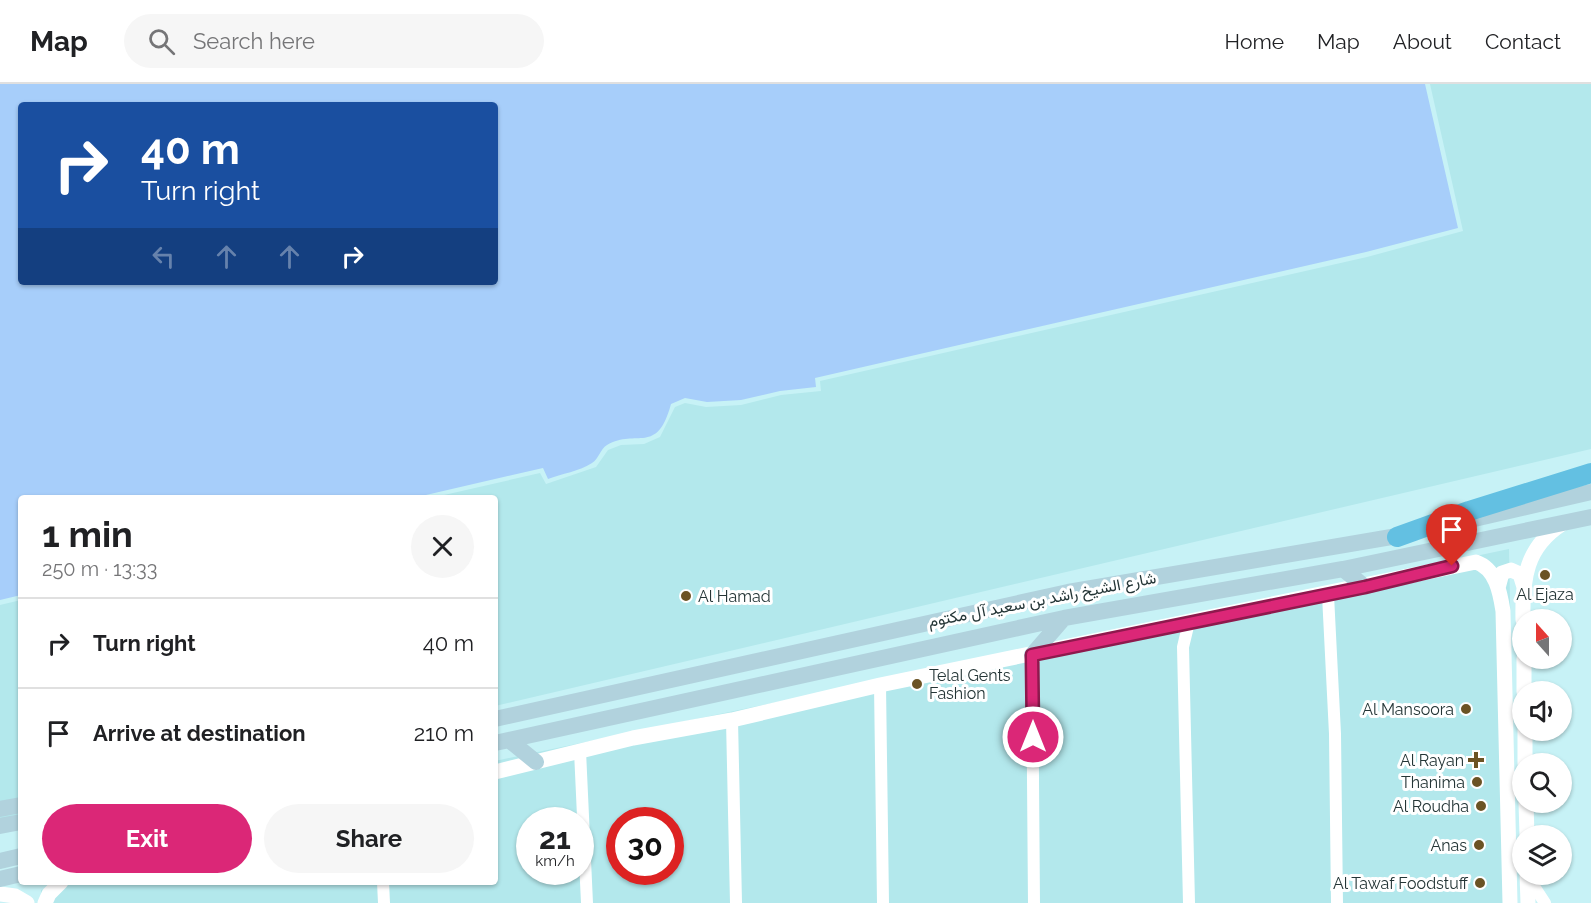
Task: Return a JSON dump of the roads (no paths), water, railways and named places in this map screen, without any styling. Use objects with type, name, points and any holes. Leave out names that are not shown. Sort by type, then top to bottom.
[{"type":"highway","points":[[1397,537],[1468,511],[1591,473]]},
{"type":"main road","name":"شارع الشيخ راشد بن سعيد آل مكتوم","points":[[498,718],[1068,592],[1397,537],[1591,492]]},
{"type":"main road","name":"شارع الشيخ راشد بن سعيد آل مكتوم","points":[[502,742],[1064,618],[1343,569],[1591,517]]},
{"type":"main road","points":[[1343,569],[1365,587]]},
{"type":"main road","points":[[1032,655],[1064,618]]},
{"type":"main road","points":[[502,742],[536,762]]},
{"type":"main road","points":[[0,808],[18,805]]},
{"type":"main road","points":[[0,826],[18,823]]},
{"type":"main road","points":[[0,861],[18,857]]},
{"type":"main road","points":[[0,879],[18,875]]},
{"type":"street","points":[[1523,609],[1524,587],[1534,550],[1547,534],[1562,524]]},
{"type":"street","points":[[498,771],[666,731],[732,720],[880,685],[1328,595],[1476,562],[1488,569],[1498,588],[1503,618],[1508,901]]},
{"type":"street","points":[[1498,588],[1502,573],[1512,570],[1520,574],[1524,587]]},
{"type":"street","points":[[1328,595],[1335,734],[1337,903]]},
{"type":"street","points":[[1189,622],[1184,647],[1189,903]]},
{"type":"street","points":[[1032,655],[1034,903]]},
{"type":"street","points":[[880,685],[883,903]]},
{"type":"street","points":[[732,720],[736,903]]},
{"type":"street","points":[[580,751],[587,903]]},
{"type":"street","points":[[45,903],[49,894],[58,885]]},
{"type":"street","points":[[383,885],[384,903]]},
{"type":"street","points":[[1527,885],[1528,903]]},
{"type":"street","points":[[1533,885],[1545,903]]},
{"type":"street","points":[[0,894],[15,896],[27,903]]},
{"type":"place","name":"Al Ejaza","points":[[1545,575]]},
{"type":"place","name":"Al Hamad","points":[[686,596]]},
{"type":"place","name":"Telal Gents Fashion","points":[[917,684]]},
{"type":"place","name":"Al Mansoora","points":[[1466,709]]},
{"type":"place","name":"Al Rayan","points":[[1476,760]]},
{"type":"place","name":"Thanima","points":[[1477,782]]},
{"type":"place","name":"Al Roudha","points":[[1481,806]]},
{"type":"place","name":"Anas","points":[[1479,845]]},
{"type":"place","name":"Al Tawaf Foodstuff","points":[[1480,883]]}]
